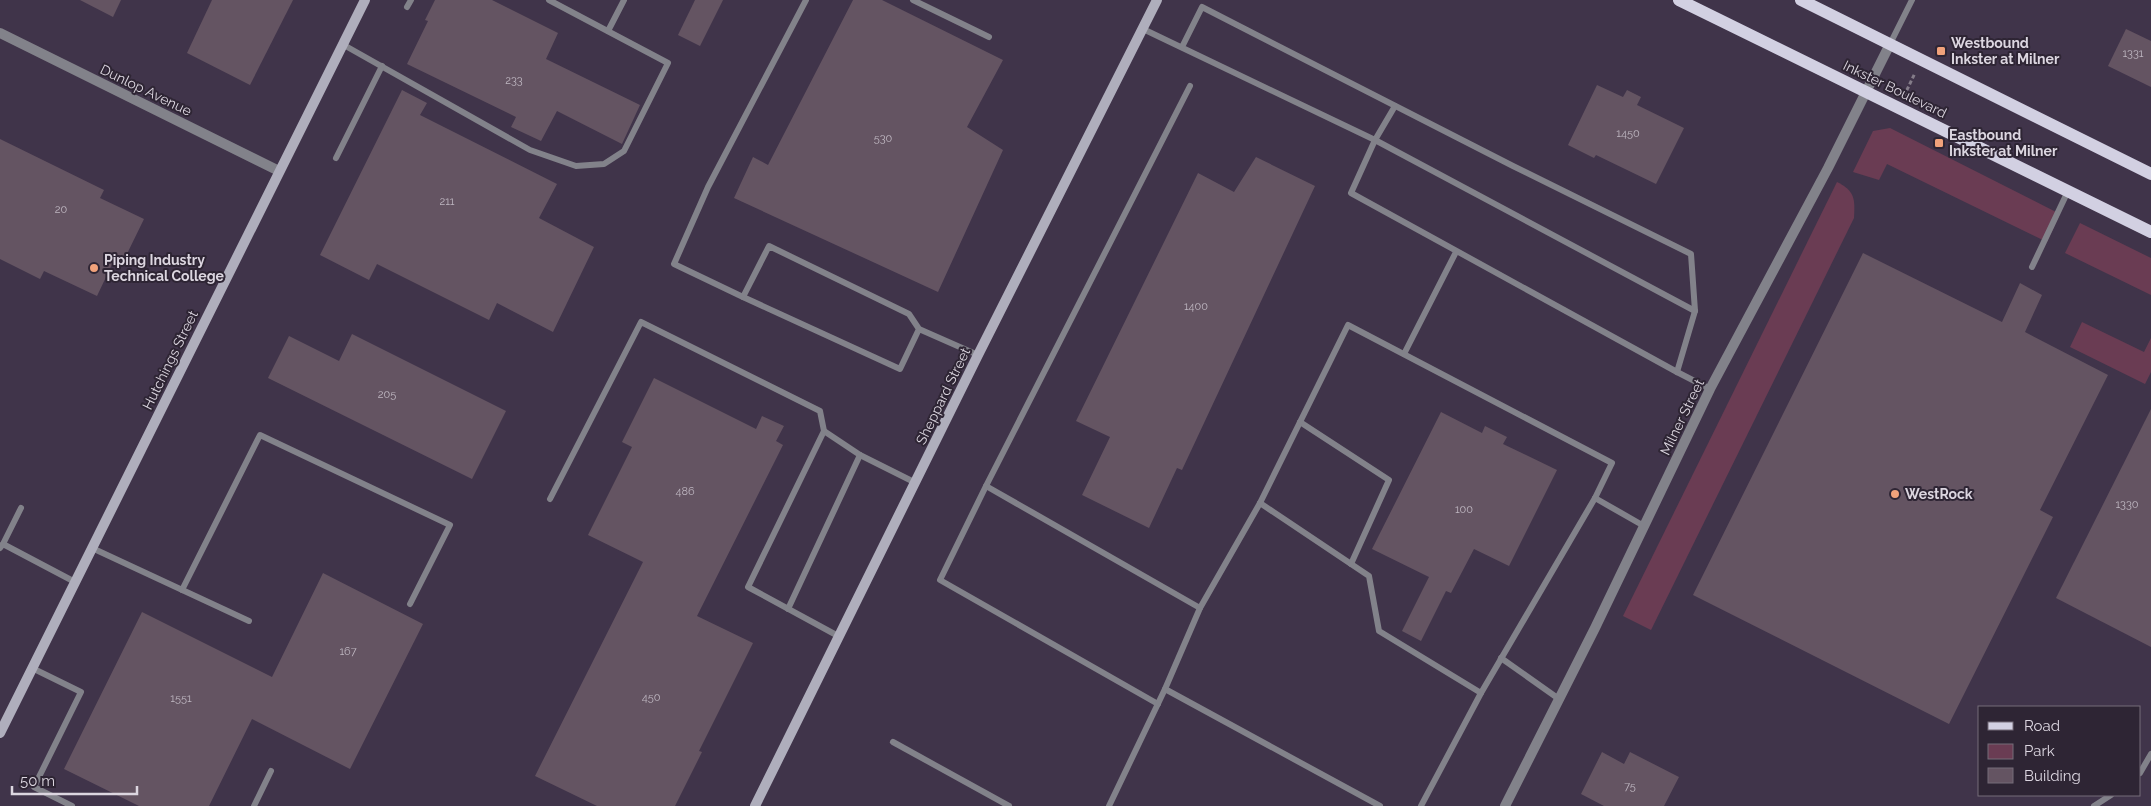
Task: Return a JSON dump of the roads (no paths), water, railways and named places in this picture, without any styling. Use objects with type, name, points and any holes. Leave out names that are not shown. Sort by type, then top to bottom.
[{"type":"main road","name":"Inkster Boulevard","points":[[1679,0],[2151,232]]},
{"type":"main road","points":[[1801,0],[2151,174]]},
{"type":"street","name":"Hutchings Street","points":[[0,734],[365,0]]},
{"type":"street","name":"Sheppard Street","points":[[755,806],[978,355],[1157,0]]},
{"type":"street","name":"Dunlop Avenue","points":[[0,33],[279,171]]},
{"type":"street","name":"Milner Street","points":[[1505,806],[1710,389],[1890,44]]},
{"type":"lane","points":[[408,7],[411,0]]},
{"type":"lane","points":[[342,44],[530,150],[576,166],[604,164],[624,151],[668,63],[549,0]]},
{"type":"lane","points":[[608,31],[624,0]]},
{"type":"lane","points":[[806,0],[708,187],[674,264],[900,369],[919,328]]},
{"type":"lane","points":[[913,0],[989,37]]},
{"type":"lane","points":[[1890,44],[1912,0]]},
{"type":"lane","points":[[1182,47],[1202,8],[1692,254],[1694,311],[1677,372]]},
{"type":"lane","points":[[1143,29],[1375,140],[1694,311]]},
{"type":"lane","points":[[336,158],[382,66]]},
{"type":"lane","points":[[1158,704],[940,580],[1190,86]]},
{"type":"lane","points":[[1395,106],[1375,140],[1350,193],[1710,389]]},
{"type":"lane","points":[[2032,267],[2068,191]]},
{"type":"lane","points":[[743,297],[769,246],[909,314],[919,328],[978,355]]},
{"type":"lane","points":[[1404,354],[1456,252]]},
{"type":"lane","points":[[550,499],[641,322],[820,411],[824,432],[748,587],[840,637]]},
{"type":"lane","points":[[1109,806],[1166,689],[1200,608],[1260,504],[1348,325],[1612,463],[1595,498],[1501,658],[1421,806]]},
{"type":"lane","points":[[1300,422],[1389,480],[1351,564]]},
{"type":"lane","points":[[824,432],[860,455],[916,483]]},
{"type":"lane","points":[[182,590],[260,435],[450,525],[410,604]]},
{"type":"lane","points":[[788,609],[860,455]]},
{"type":"lane","points":[[986,486],[1200,608]]},
{"type":"lane","points":[[1595,498],[1644,526]]},
{"type":"lane","points":[[1260,504],[1369,576],[1379,632],[1481,694]]},
{"type":"lane","points":[[21,508],[1,546],[75,582]]},
{"type":"lane","points":[[92,548],[249,621]]},
{"type":"lane","points":[[1501,658],[1559,699]]},
{"type":"lane","points":[[32,668],[81,692],[34,787],[72,806]]},
{"type":"lane","points":[[1166,689],[1380,806]]},
{"type":"lane","points":[[893,742],[1009,806]]},
{"type":"lane","points":[[2141,771],[2151,754]]},
{"type":"lane","points":[[254,806],[271,771]]},
{"type":"lane","points":[[2094,806],[2109,796]]},
{"type":"place","name":"Westbound Inkster at Milner","points":[[1941,51]]},
{"type":"place","name":"Eastbound Inkster at Milner","points":[[1939,143]]},
{"type":"place","name":"Piping Industry Technical College","points":[[94,268]]},
{"type":"place","name":"WestRock","points":[[1895,494]]}]
